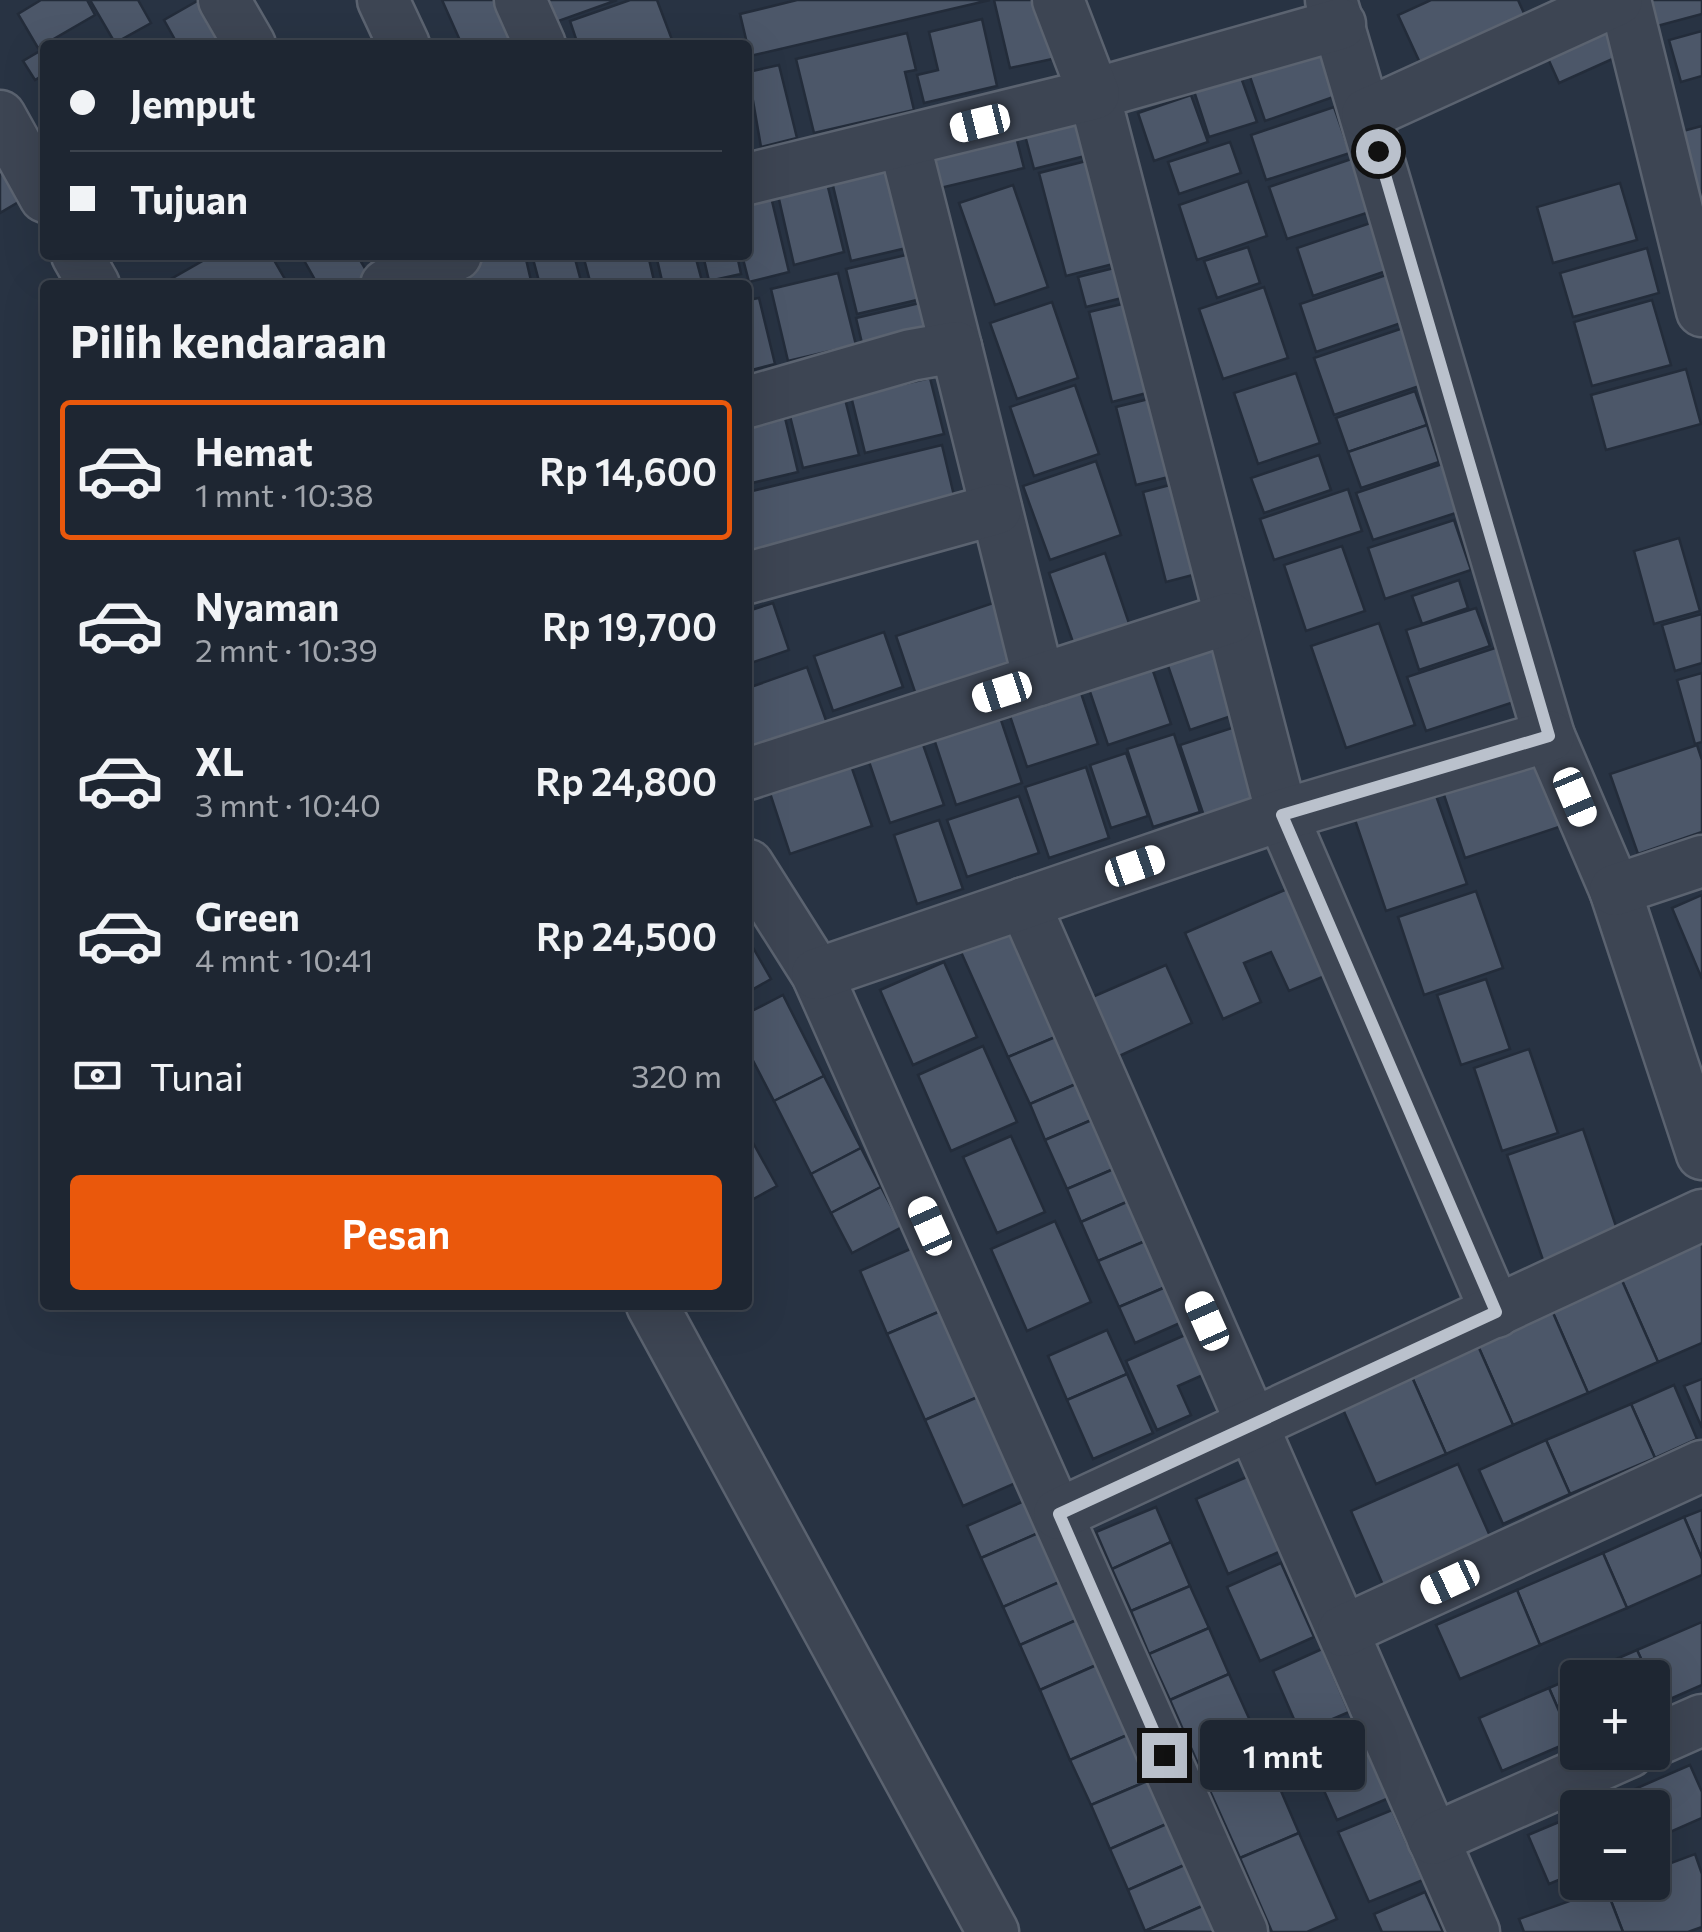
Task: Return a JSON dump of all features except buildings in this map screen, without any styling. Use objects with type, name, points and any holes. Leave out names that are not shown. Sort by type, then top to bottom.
[{"type":"street","points":[[224,0],[247,40]]},
{"type":"street","points":[[383,0],[402,40]]},
{"type":"street","points":[[520,0],[538,40]]},
{"type":"street","points":[[1058,0],[1094,94],[1282,815],[1496,1312]]},
{"type":"street","points":[[1367,114],[1617,0]]},
{"type":"street","points":[[1625,0],[1702,310]]},
{"type":"street","points":[[752,178],[1094,94],[1336,12],[1549,736],[1615,890],[1702,1154]]},
{"type":"street","points":[[0,116],[40,188]]},
{"type":"street","points":[[904,142],[1039,680]]},
{"type":"street","points":[[393,280],[442,260]]},
{"type":"street","points":[[752,401],[911,355],[956,347]]},
{"type":"street","points":[[752,577],[996,509]]},
{"type":"street","points":[[752,773],[1230,618]]},
{"type":"street","points":[[816,974],[1282,815],[1549,736]]},
{"type":"street","points":[[1615,890],[1702,861]]},
{"type":"street","points":[[752,871],[816,974],[1242,1932]]},
{"type":"street","points":[[1024,903],[1474,1932]]},
{"type":"street","points":[[1059,1514],[1702,1214]]},
{"type":"street","points":[[655,1310],[993,1932]]},
{"type":"street","points":[[1343,1631],[1702,1466]]},
{"type":"street","points":[[1670,1734],[1702,1720]]},
{"type":"street","points":[[1433,1839],[1588,1770]]},
{"type":"route","points":[[1164,1755],[1059,1514],[1496,1312],[1282,815],[1549,736],[1378,151]]}]
